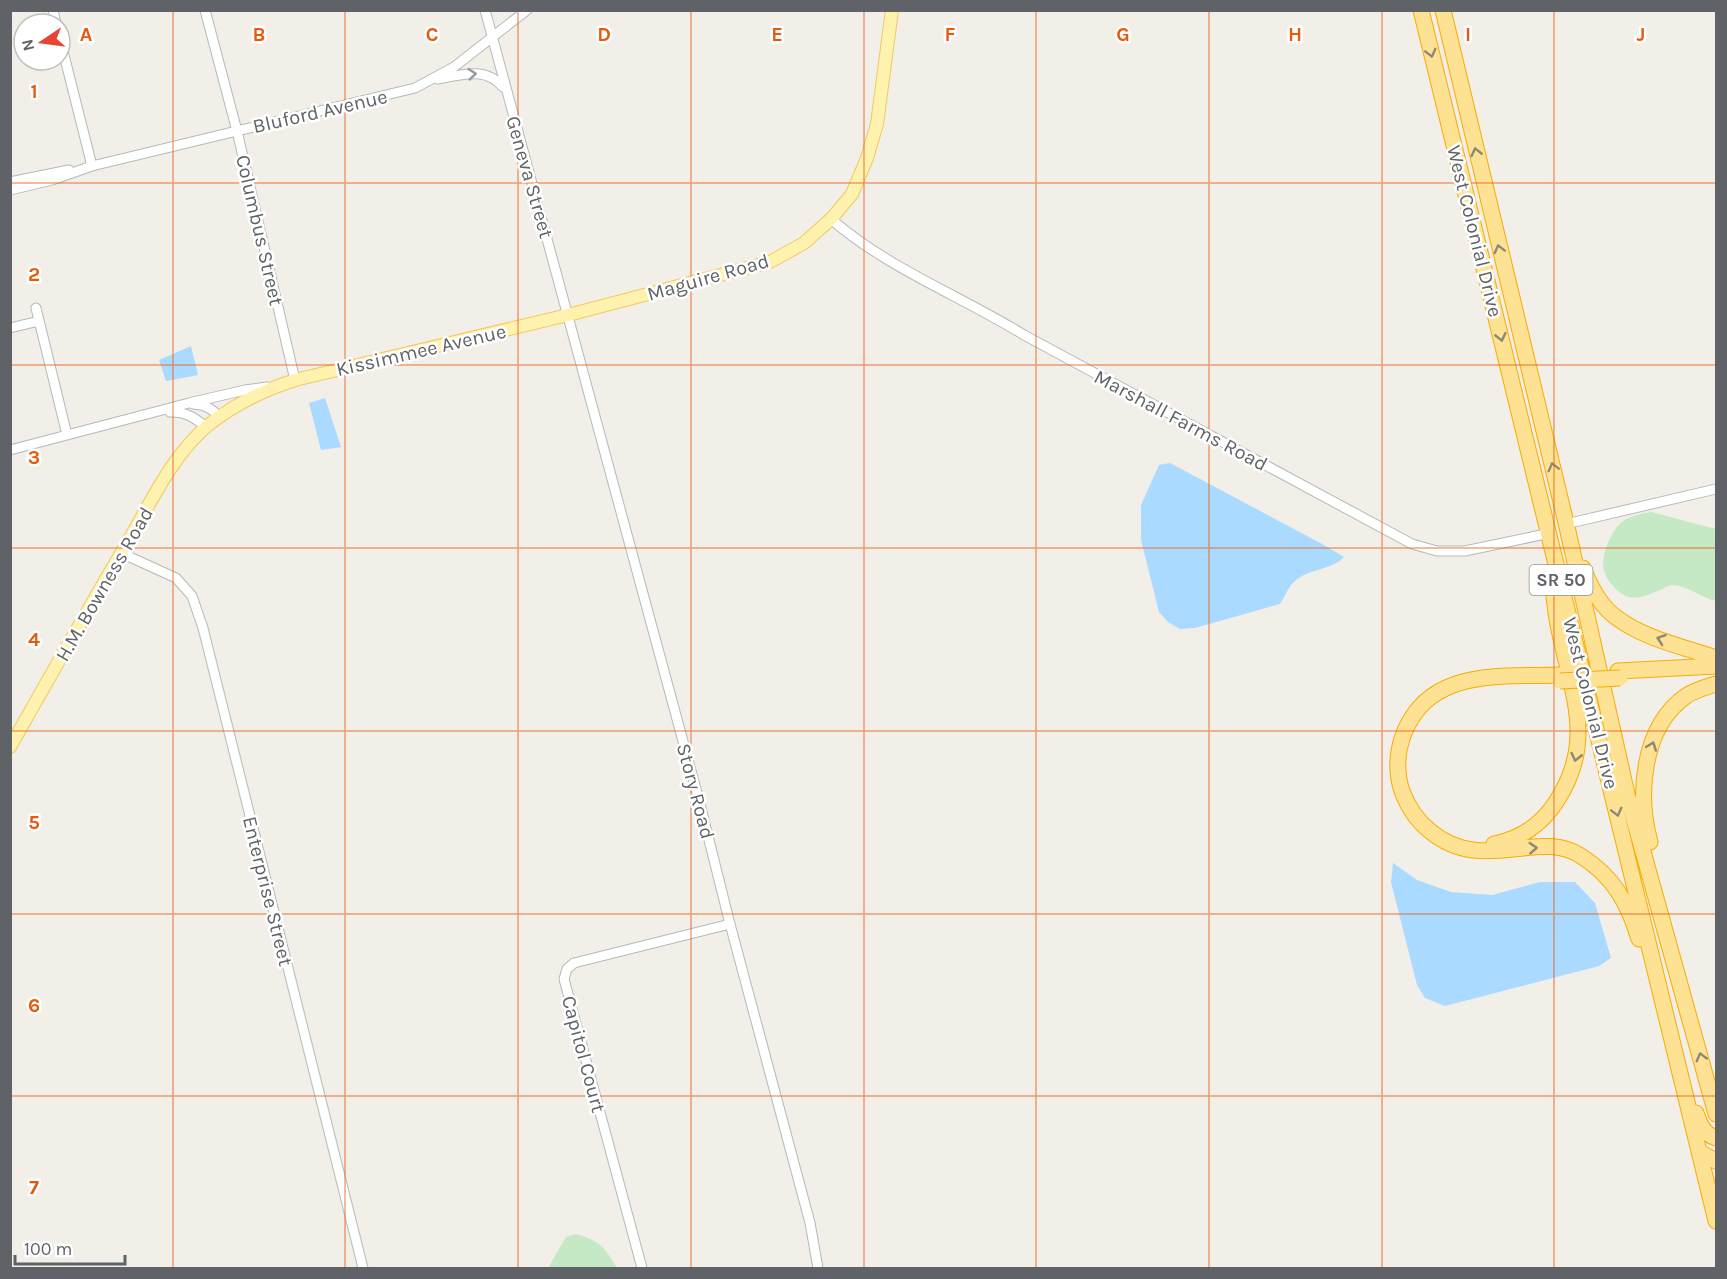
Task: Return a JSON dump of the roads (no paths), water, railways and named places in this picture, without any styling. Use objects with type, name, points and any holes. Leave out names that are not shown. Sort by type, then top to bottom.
[{"type":"highway","name":"West Colonial Drive","points":[[1421,10],[1716,1221]]},
{"type":"highway","name":"West Colonial Drive","points":[[1443,10],[1567,526],[1627,794],[1716,1113]]},
{"type":"highway","points":[[1442,96],[1462,91]]},
{"type":"highway","points":[[1567,526],[1590,584],[1610,612],[1618,619],[1646,633],[1716,658]]},
{"type":"highway","points":[[1550,533],[1555,607],[1580,728],[1570,777],[1547,815],[1522,834],[1508,841],[1483,845],[1472,844],[1450,837],[1430,824],[1421,814],[1411,796],[1405,771],[1407,743],[1412,730],[1424,713],[1447,694],[1468,687],[1559,678],[1619,674],[1716,666]]},
{"type":"highway","points":[[1619,674],[1716,673]]},
{"type":"highway","points":[[1559,678],[1467,680],[1452,685],[1428,699],[1406,727],[1399,750],[1398,768],[1401,787],[1408,806],[1422,825],[1439,839],[1455,847],[1484,852],[1549,847],[1566,849],[1593,863],[1613,881],[1638,934],[1678,1064],[1700,1126],[1708,1135],[1716,1138]]},
{"type":"highway","points":[[1688,1008],[1681,953],[1648,838],[1644,784],[1651,747],[1665,718],[1687,695],[1716,684]]},
{"type":"highway","points":[[1699,1152],[1716,1161]]},
{"type":"main road","name":"Maguire Road","points":[[568,315],[770,262],[804,243],[831,219],[852,194],[867,158],[877,124],[892,10]]},
{"type":"main road","name":"Kissimmee Avenue","points":[[206,427],[219,417],[275,386],[568,315]]},
{"type":"main road","name":"H.M. Bowness Road","points":[[10,747],[162,482],[184,450],[206,427]]},
{"type":"street","name":"Columbus Street","points":[[205,10],[237,131],[295,380]]},
{"type":"street","name":"Geneva Street","points":[[485,10],[568,315]]},
{"type":"street","name":"Bluford Avenue","points":[[10,182],[50,172],[92,166],[415,88],[433,80],[492,39],[527,10]]},
{"type":"street","points":[[68,72],[92,166]]},
{"type":"street","points":[[433,80],[472,73],[485,74],[500,82],[505,89]]},
{"type":"street","name":"Bluford Avenue","points":[[10,190],[52,180],[92,166]]},
{"type":"street","name":"Marshall Farms Road","points":[[831,219],[878,254],[1412,544],[1437,551],[1465,551],[1550,533]]},
{"type":"street","points":[[36,308],[67,435]]},
{"type":"street","name":"Story Road","points":[[568,315],[810,1222],[818,1269]]},
{"type":"street","points":[[10,328],[39,321]]},
{"type":"street","name":"Kissimmee Avenue","points":[[10,450],[245,390],[275,386]]},
{"type":"street","points":[[189,404],[203,405],[213,409],[219,417]]},
{"type":"street","name":"Kissimmee Avenue","points":[[162,412],[179,411],[193,417],[206,427]]},
{"type":"street","points":[[1567,526],[1716,489]]},
{"type":"street","name":"Enterprise Street","points":[[121,552],[176,578],[192,596],[203,628],[363,1269]]},
{"type":"street","name":"Capitol Court","points":[[642,1269],[564,979],[567,969],[574,963],[730,924]]},
{"type":"water","points":[[191,346],[198,375],[166,381],[159,360]]},
{"type":"water","points":[[325,398],[341,447],[321,450],[309,403]]},
{"type":"water","points":[[1170,463],[1344,557],[1333,565],[1299,578],[1291,585],[1280,604],[1195,628],[1180,629],[1168,622],[1159,612],[1141,540],[1141,505],[1159,465]]},
{"type":"water","points":[[1393,863],[1417,880],[1451,892],[1492,895],[1540,882],[1575,882],[1595,903],[1611,958],[1599,966],[1445,1006],[1425,998],[1417,985],[1391,882]]}]
